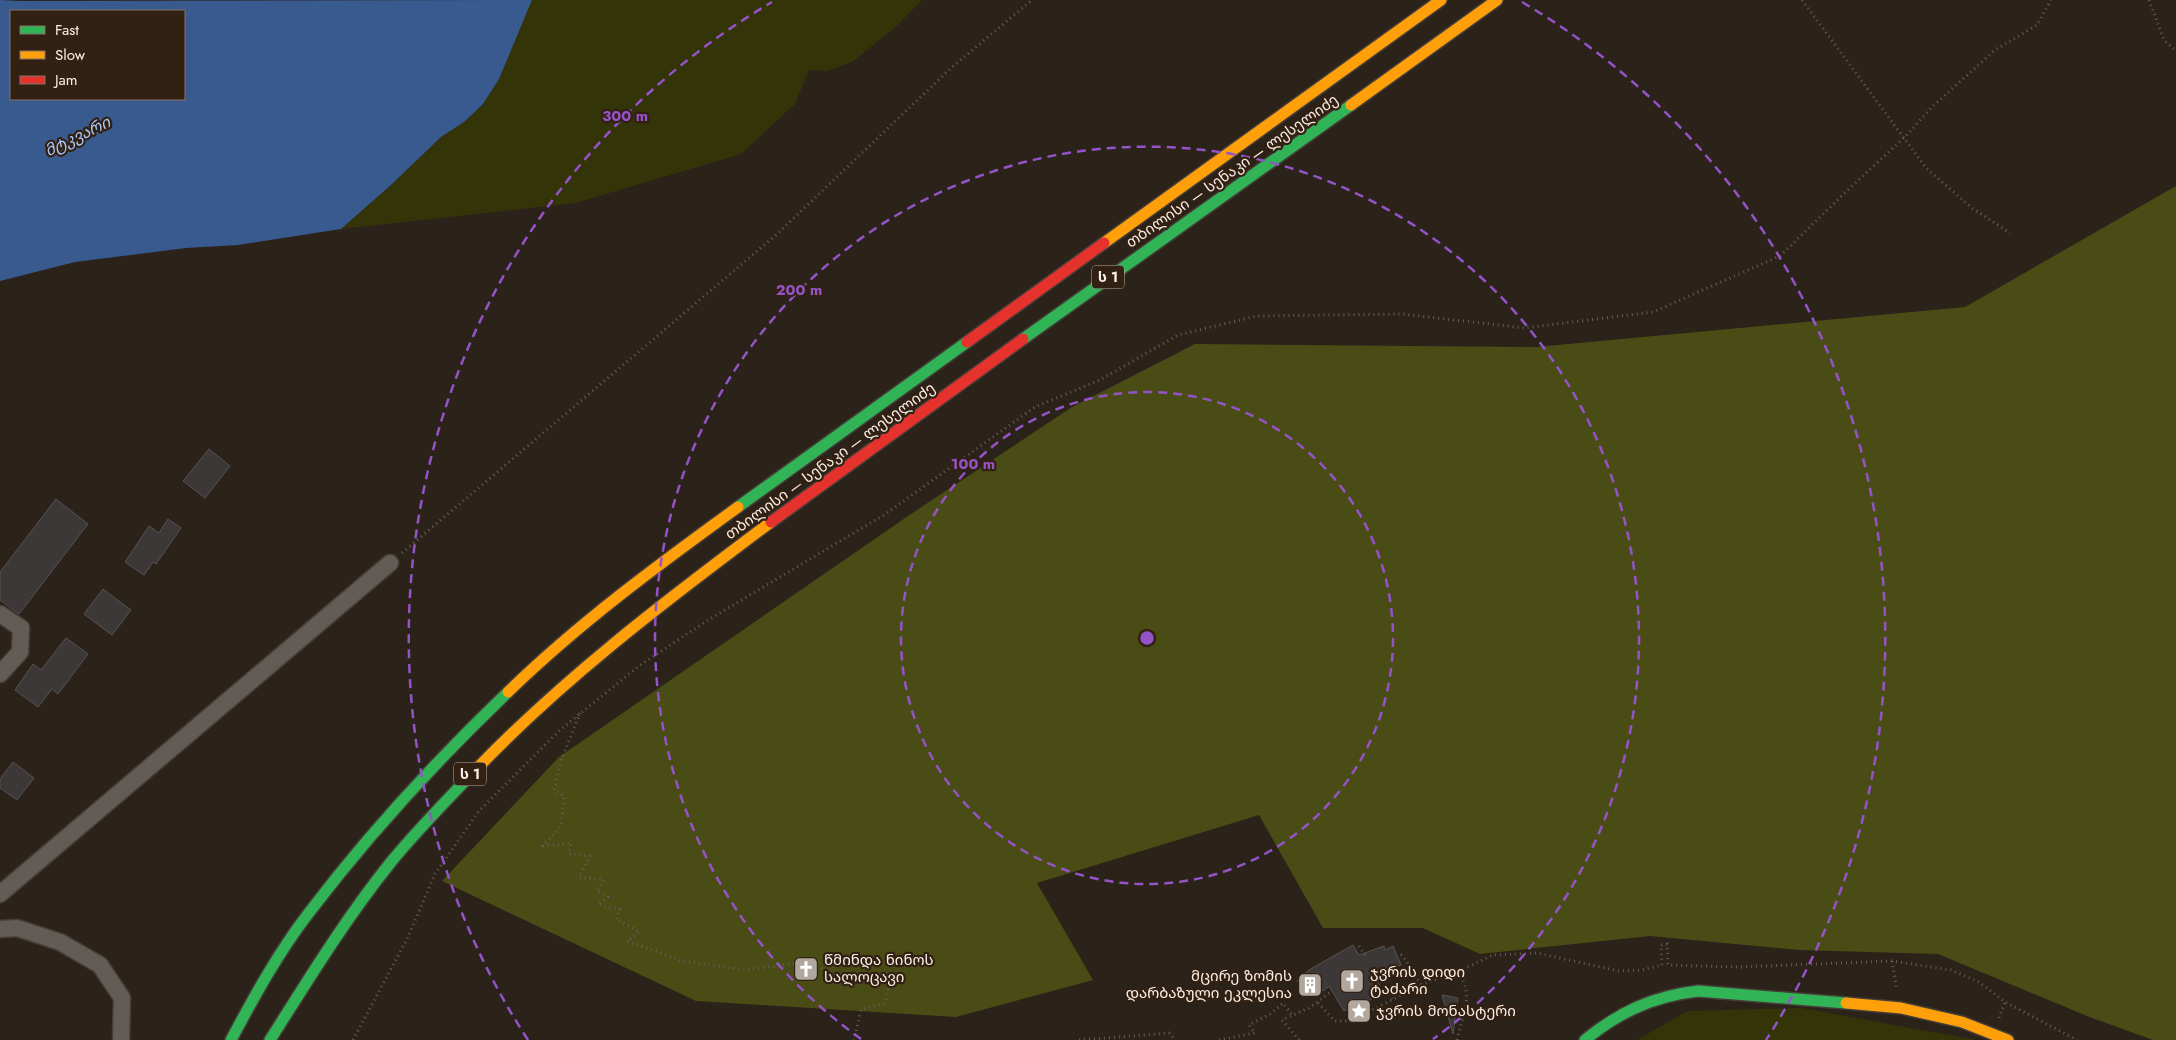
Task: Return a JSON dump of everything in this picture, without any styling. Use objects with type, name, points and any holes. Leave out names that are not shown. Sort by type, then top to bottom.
[{"type":"main road","name":"თბილისი — სენაკი — ლესელიძე","points":[[231,1040],[256,993],[307,916],[383,822],[454,743],[553,648],[670,556],[1441,0]]},
{"type":"main road","name":"თბილისი — სენაკი — ლესელიძე","points":[[270,1040],[318,962],[385,870],[469,775],[562,686],[609,645],[723,558],[1072,303],[1497,0]]},
{"type":"main road","points":[[1585,1040],[1616,1017],[1657,996],[1676,992],[1698,991],[1902,1008],[1962,1022],[2008,1040]]},
{"type":"street","points":[[0,894],[390,563]]},
{"type":"street","points":[[0,614],[21,628],[20,652],[0,674]]},
{"type":"street","points":[[0,929],[17,928],[60,942],[100,965],[122,998],[120,1040]]},
{"type":"path","points":[[390,563],[776,235],[951,68],[1032,0]]},
{"type":"path","points":[[1802,0],[1926,168],[1972,208],[2010,233]]},
{"type":"path","points":[[353,1040],[408,937],[435,874],[479,811],[560,730],[639,666],[708,620],[884,515],[1035,407],[1100,380],[1178,335],[1257,316],[1402,314],[1524,328],[1653,312],[1780,256],[1852,185],[1904,138],[1933,106],[1995,50],[2037,25],[2051,0]]},
{"type":"path","points":[[2149,0],[2164,40],[2176,51]]},
{"type":"path","points":[[581,713],[562,758],[554,790],[564,796],[561,826],[543,846],[571,843],[569,854],[590,856],[579,877],[604,880],[597,892],[608,897],[598,905],[620,909],[616,919],[640,932],[627,941],[683,962],[745,970],[808,962],[834,974],[890,979],[885,1003],[861,1010],[854,1040]]},
{"type":"path","points":[[1318,1003],[1335,1021],[1350,1021],[1421,985],[1493,956],[1537,953],[1619,971],[1642,970],[1662,965],[1661,945],[1667,944],[1668,965],[1675,966],[1738,967],[1892,961],[1951,970],[1979,982],[2005,1002],[2077,1040]]},
{"type":"path","points":[[1359,946],[1364,958],[1366,957]]},
{"type":"path","points":[[1397,955],[1401,955],[1406,960],[1421,985]]},
{"type":"path","points":[[1892,961],[1902,1008]]},
{"type":"path","points":[[1458,1040],[1466,1008],[1466,986],[1459,971]]},
{"type":"path","points":[[1377,972],[1392,1000]]},
{"type":"path","points":[[1316,973],[1320,979]]},
{"type":"path","points":[[1299,1040],[1282,1020],[1318,1003],[1330,992],[1326,989]]},
{"type":"path","points":[[1219,1040],[1255,1033],[1249,1025],[1270,1014],[1283,1003],[1293,1016]]},
{"type":"path","points":[[1080,1040],[1169,1033],[1175,1040]]},
{"type":"shaded area","points":[[532,0],[922,0],[898,25],[852,62],[827,71],[809,70],[795,104],[741,154],[576,203],[341,229],[441,137],[464,122],[483,104],[499,79]]},
{"type":"shaded area","points":[[2176,186],[2176,1040],[2153,1040],[2087,1016],[1938,954],[1800,950],[1650,936],[1480,954],[1423,928],[1323,928],[1259,815],[1037,883],[1093,980],[956,1017],[696,1001],[442,881],[559,757],[908,516],[1072,407],[1195,344],[1536,347],[1965,307]]},
{"type":"shaded area","points":[[1802,1008],[1976,1040],[1637,1040],[1687,1011]]},
{"type":"water","name":"მტკვარი","points":[[0,0],[532,0],[499,79],[483,104],[464,122],[441,137],[341,229],[238,245],[186,248],[75,262],[0,281]]},
{"type":"building","points":[[209,449],[230,466],[205,498],[183,481]]},
{"type":"building","points":[[56,499],[88,524],[19,614],[0,600],[0,572]]},
{"type":"building","points":[[168,519],[181,528],[156,564],[153,562],[144,575],[125,562],[149,526],[159,533]]},
{"type":"building","points":[[103,589],[131,610],[112,635],[84,614]]},
{"type":"building","points":[[66,638],[88,654],[58,694],[52,689],[38,707],[15,690],[33,664],[41,670]]},
{"type":"building","points":[[13,762],[34,778],[17,800],[0,788],[0,779]]},
{"type":"building","name":"ჯვრის დიდი ტაძარი","points":[[1353,945],[1359,955],[1384,946],[1385,950],[1393,946],[1401,965],[1373,973],[1380,986],[1372,991],[1375,997],[1362,1005],[1360,1002],[1344,1011],[1329,986],[1323,991],[1320,987],[1311,996],[1297,981],[1309,970]]},
{"type":"building","points":[[1442,995],[1458,998],[1453,1034]]},
{"type":"traffic: fast","points":[[1023,339],[1351,105]]},
{"type":"traffic: fast","points":[[738,507],[967,342]]},
{"type":"traffic: fast","points":[[231,1040],[297,929],[354,856],[404,799],[508,692]]},
{"type":"traffic: fast","points":[[270,1040],[374,883],[409,841],[466,780]]},
{"type":"traffic: fast","points":[[1585,1040],[1611,1021],[1638,1007],[1682,993],[1698,991],[1846,1003]]},
{"type":"traffic: slow","points":[[1104,243],[1441,0]]},
{"type":"traffic: slow","points":[[1351,105],[1497,0]]},
{"type":"traffic: slow","points":[[508,692],[591,618],[738,507]]},
{"type":"traffic: slow","points":[[466,780],[501,744],[574,677],[651,613],[771,522]]},
{"type":"traffic: slow","points":[[1846,1003],[1901,1008],[1962,1022],[2008,1040]]},
{"type":"traffic: jam","points":[[967,342],[1104,243]]},
{"type":"traffic: jam","points":[[771,522],[1023,339]]},
{"type":"place","name":"წმინდა ნინოს სალოცავი","points":[[806,969]]},
{"type":"place","name":"ჯვრის დიდი ტაძარი","points":[[1352,981]]},
{"type":"place","name":"მცირე ზომის დარბაზული ეკლესია","points":[[1310,985]]},
{"type":"place","name":"ჯვრის მონასტერი","points":[[1359,1011]]}]
